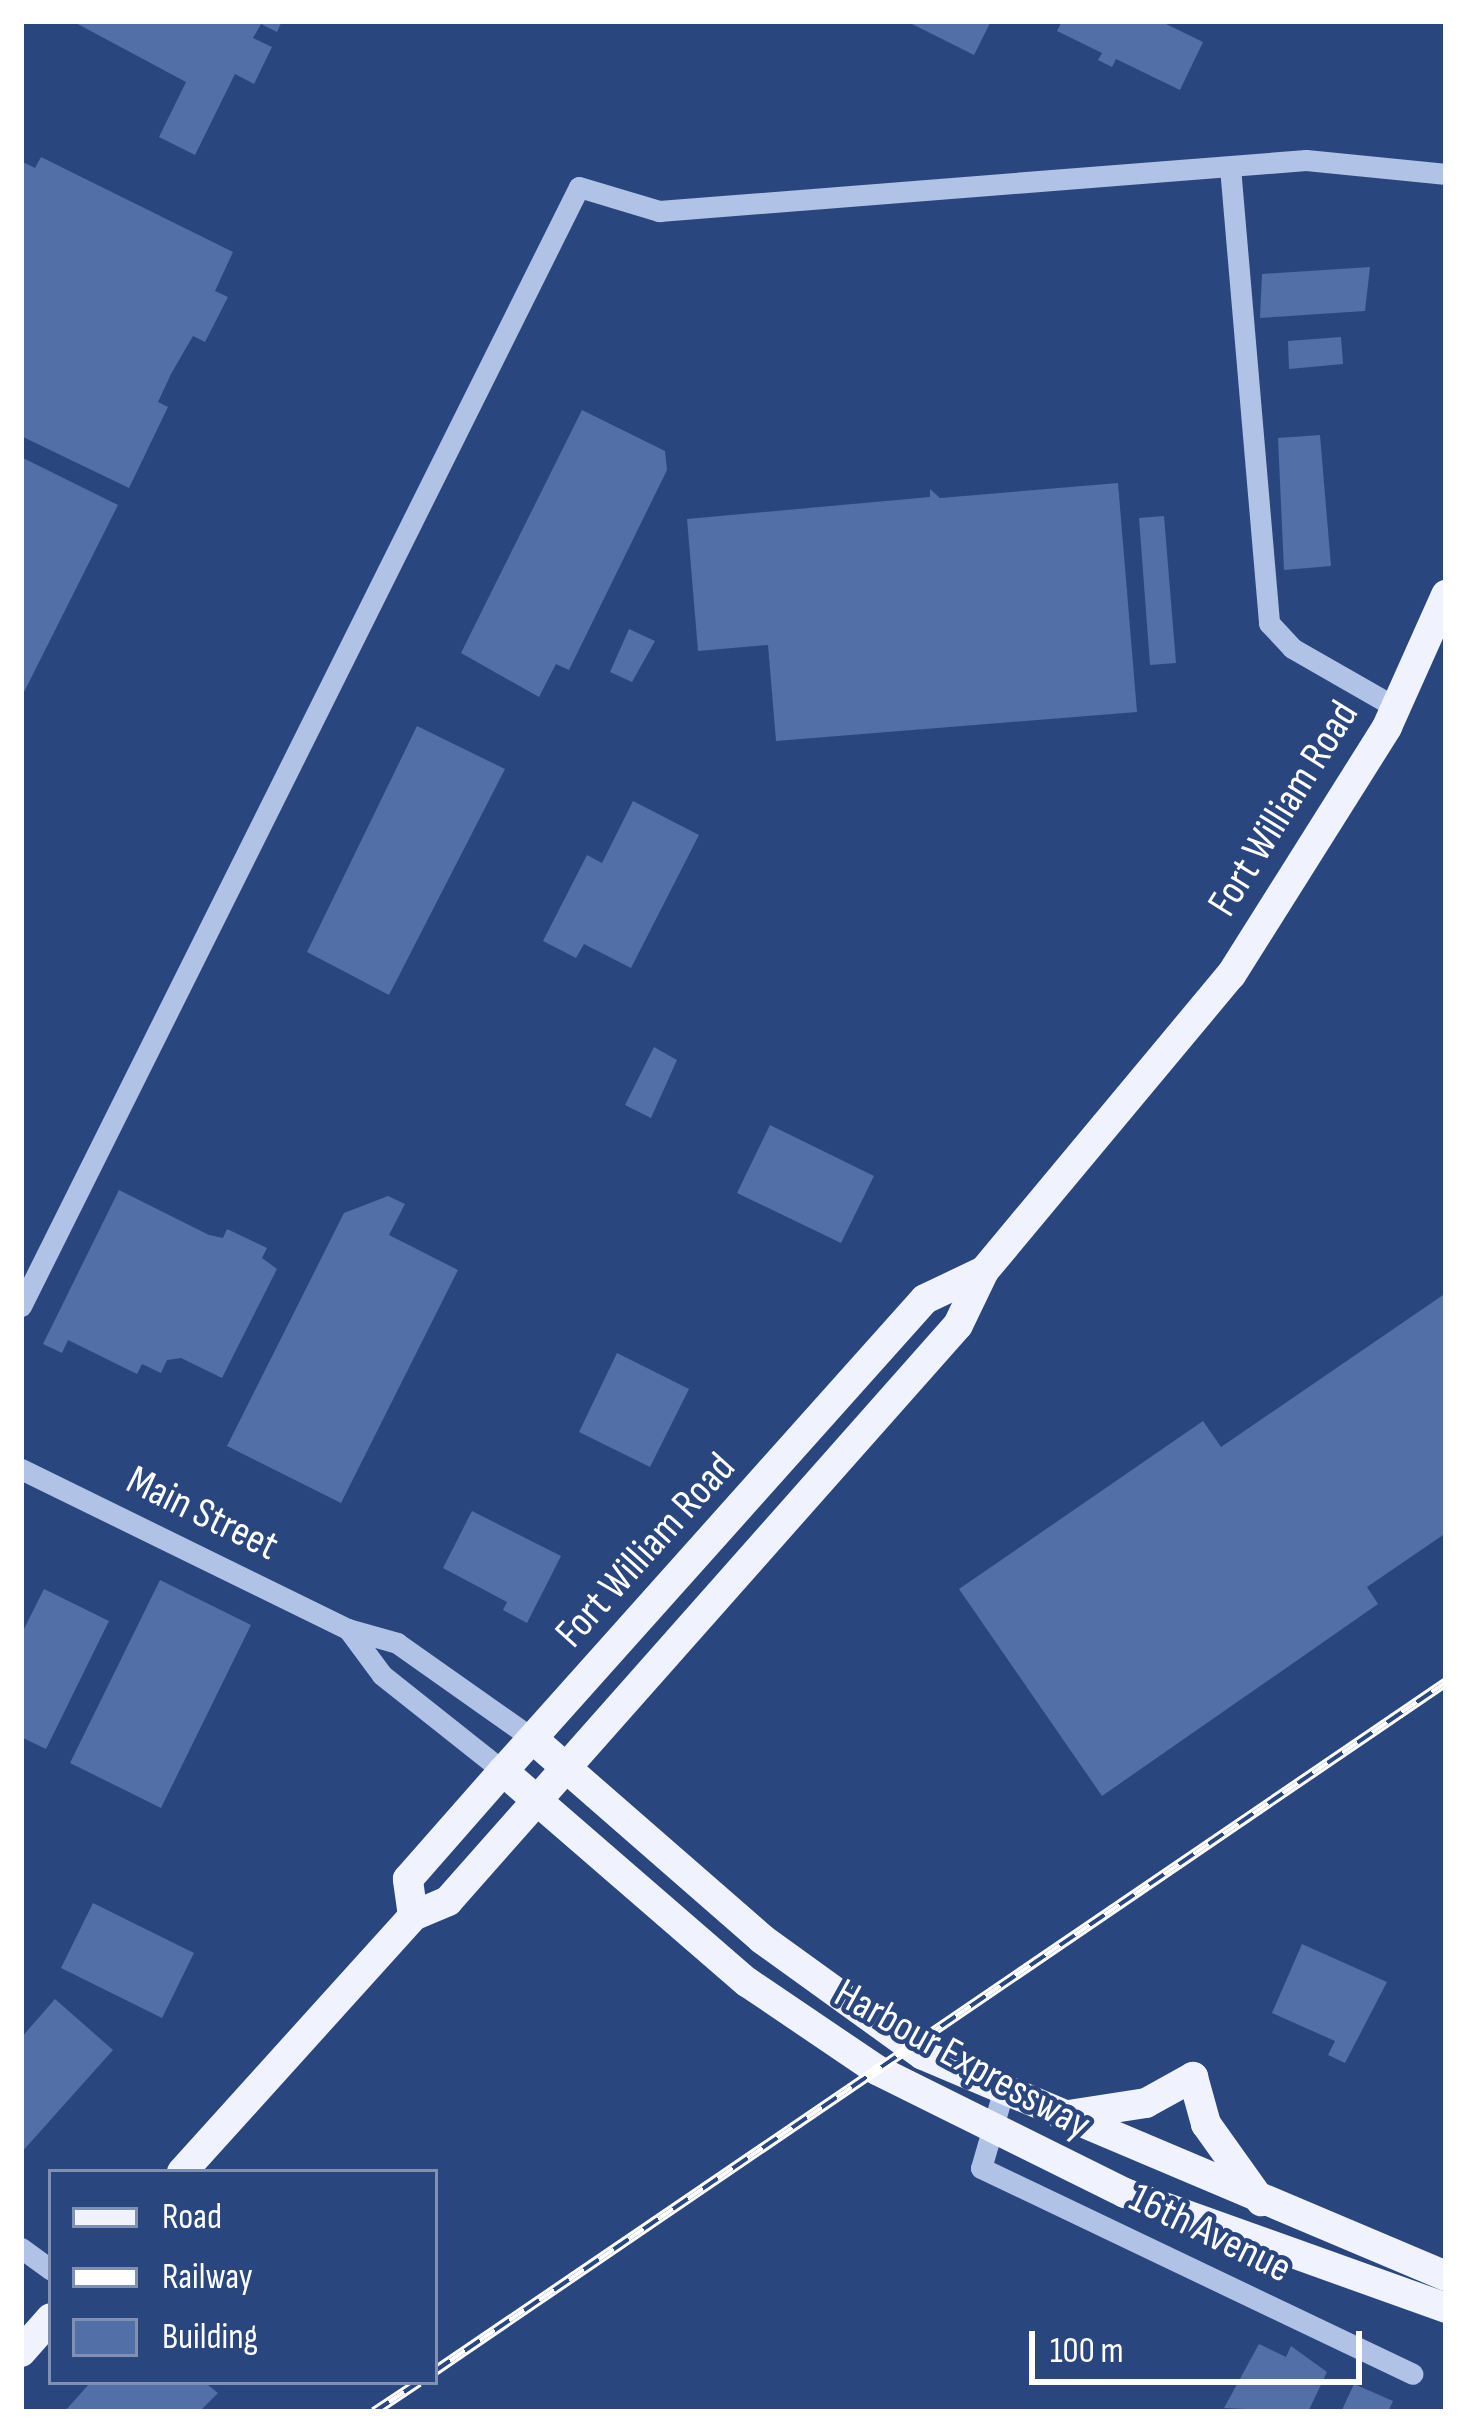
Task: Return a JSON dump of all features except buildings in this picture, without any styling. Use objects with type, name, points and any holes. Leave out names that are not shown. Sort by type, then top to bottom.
[{"type":"main road","name":"Fort William Road","points":[[185,2169],[413,1916],[448,1901],[570,1768],[958,1325],[984,1271],[1231,975],[1395,707],[1446,595]]},
{"type":"main road","name":"Fort William Road","points":[[413,1916],[409,1879],[503,1771],[925,1299],[984,1271]]},
{"type":"main road","name":"Harbour Expressway","points":[[533,1739],[762,1940],[861,2015],[1059,2117],[1446,2276]]},
{"type":"main road","name":"Harbour Expressway","points":[[503,1771],[747,1982],[877,2070],[993,2134],[1125,2193],[1446,2308]]},
{"type":"main road","points":[[1059,2117],[1145,2103],[1193,2078],[1206,2124],[1261,2201]]},
{"type":"main road","points":[[21,2352],[48,2321]]},
{"type":"street","points":[[21,1306],[579,187],[659,211],[1336,159],[1446,174]]},
{"type":"street","points":[[1230,166],[1269,622],[1292,648],[1395,707]]},
{"type":"street","name":"Main Street","points":[[21,1469],[348,1629],[397,1643],[533,1739]]},
{"type":"street","name":"Main Street","points":[[348,1629],[382,1675],[503,1771]]},
{"type":"street","name":"16th Avenue","points":[[1003,2092],[981,2168],[1412,2374]]},
{"type":"street","points":[[21,2248],[48,2268]]},
{"type":"railway","points":[[438,2369],[1446,1682]]},
{"type":"railway","points":[[374,2412],[414,2385]]}]
